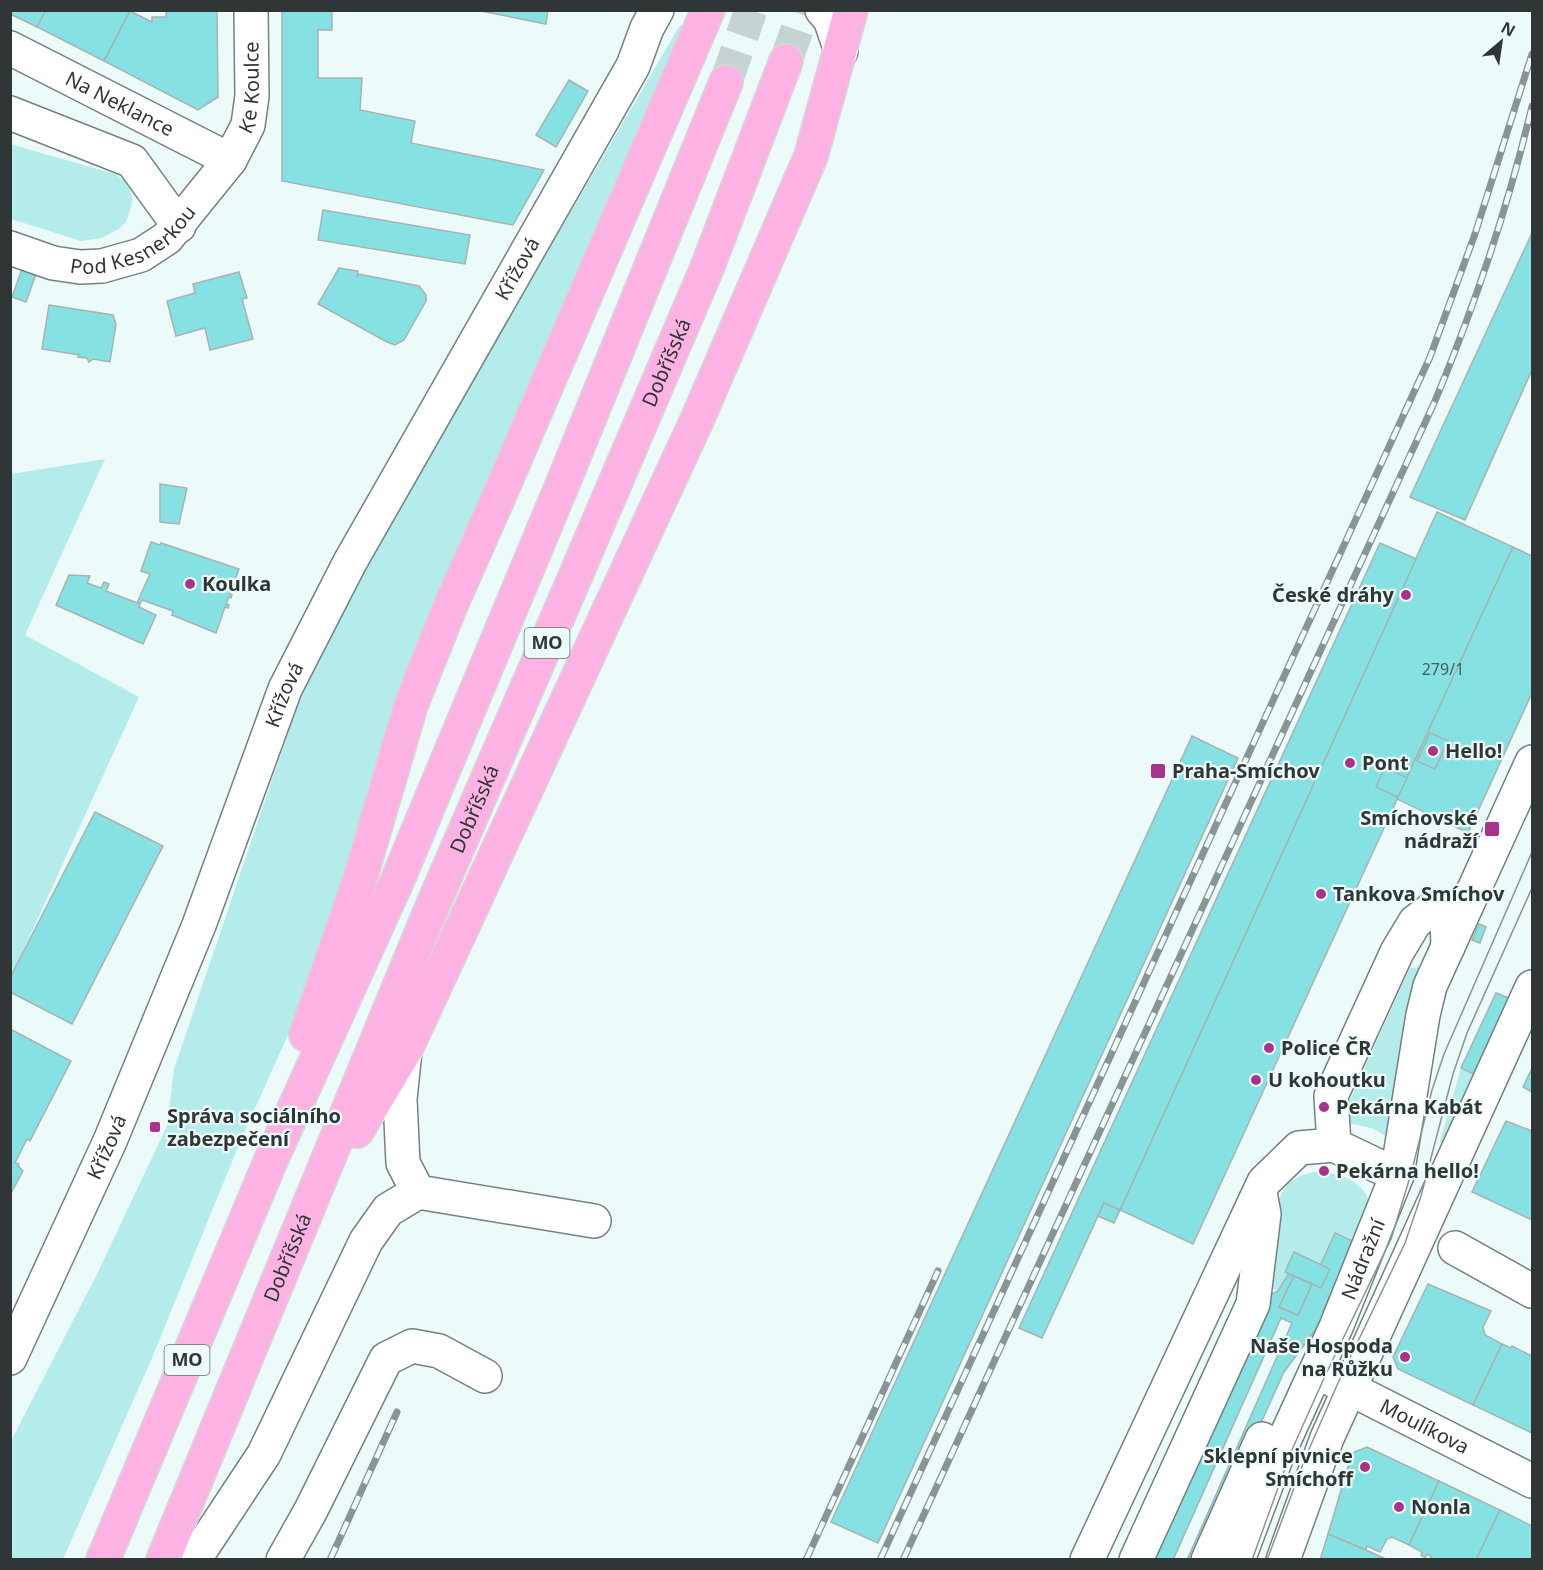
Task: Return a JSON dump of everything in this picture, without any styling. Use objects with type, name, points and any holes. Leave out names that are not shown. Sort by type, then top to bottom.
[{"type":"highway","points":[[302,1222],[405,1051],[702,409],[811,156],[851,10]]},
{"type":"highway","points":[[271,1160],[304,1041],[360,879],[411,705],[450,607],[702,14]]},
{"type":"highway","name":"Dobříšská","points":[[163,1560],[432,907],[573,584],[707,268],[786,61]]},
{"type":"highway","name":"MO","points":[[103,1560],[271,1160],[398,879],[726,82]]},
{"type":"street","name":"Ke Koulce","points":[[230,160],[248,125],[251,106],[251,10]]},
{"type":"street","name":"Křížová","points":[[10,1358],[115,1130],[198,925],[285,689],[350,562],[633,66],[647,28],[657,10]]},
{"type":"street","points":[[822,10],[830,19],[841,51]]},
{"type":"street","name":"Křížová","points":[[633,66],[652,49],[702,14]]},
{"type":"street","name":"Na Neklance","points":[[10,48],[230,160]]},
{"type":"street","points":[[10,113],[132,161],[179,226]]},
{"type":"street","name":"Pod Kesnerkou","points":[[10,248],[53,263],[80,267],[102,266],[141,255],[168,238],[230,160]]},
{"type":"street","name":"Nádražní","points":[[1238,1560],[1277,1456],[1334,1333],[1397,1175],[1425,1002],[1533,762]]},
{"type":"street","name":"Nádražní","points":[[1334,1145],[1330,1096],[1397,952],[1415,922],[1431,910],[1448,919],[1448,947]]},
{"type":"street","name":"Nádražní","points":[[1283,1560],[1327,1438],[1533,987]]},
{"type":"street","points":[[405,1051],[400,1099],[404,1163],[418,1192]]},
{"type":"street","points":[[1087,1560],[1264,1182],[1299,1148],[1334,1145],[1397,1175],[1405,1243],[1404,1269]]},
{"type":"street","points":[[1136,1560],[1253,1304],[1264,1214],[1260,1190]]},
{"type":"street","points":[[194,1560],[264,1454],[366,1241],[387,1210],[418,1192],[594,1221]]},
{"type":"street","points":[[1455,1248],[1530,1283]]},
{"type":"street","points":[[1208,1560],[1290,1376],[1310,1350],[1334,1333]]},
{"type":"street","points":[[283,1560],[311,1510],[386,1359],[412,1346],[439,1351],[485,1376]]},
{"type":"street","name":"Moulíkova","points":[[1316,1372],[1533,1481]]},
{"type":"shaded area","points":[[680,25],[683,26],[518,412],[347,886],[302,1004],[242,1137],[152,1358],[63,1559],[11,1559],[10,1443],[97,1274],[167,1126],[174,1069],[295,712],[316,658],[440,436]]},
{"type":"shaded area","points":[[10,144],[115,174],[128,183],[132,195],[132,204],[126,222],[119,229],[102,238],[81,241],[11,219]]},
{"type":"shaded area","points":[[105,459],[25,635],[139,697],[11,977],[11,474]]},
{"type":"shaded area","points":[[1418,967],[1422,974],[1388,1137],[1371,1128],[1349,1123],[1346,1109],[1410,968]]},
{"type":"shaded area","points":[[1461,1068],[1478,1076],[1443,1147],[1440,1141]]},
{"type":"shaded area","points":[[1320,1171],[1352,1181],[1359,1186],[1368,1199],[1369,1207],[1360,1244],[1321,1265],[1303,1256],[1278,1291],[1264,1285],[1276,1211],[1282,1192],[1296,1179]]},
{"type":"building","points":[[10,10],[46,10],[37,27],[10,14]]},
{"type":"building","points":[[46,10],[130,11],[104,61],[37,27]]},
{"type":"building","points":[[166,10],[217,10],[218,97],[198,110],[104,61],[130,11],[152,22],[152,17],[166,17]]},
{"type":"building","points":[[282,10],[332,10],[332,30],[318,30],[318,78],[362,78],[360,110],[415,121],[411,143],[544,170],[513,225],[282,181]]},
{"type":"building","points":[[476,10],[548,10],[546,24]]},
{"type":"building","points":[[569,80],[588,91],[556,147],[536,135]]},
{"type":"building","points":[[323,210],[470,235],[465,264],[318,240]]},
{"type":"building","points":[[1532,233],[1532,370],[1465,520],[1410,497]]},
{"type":"building","points":[[339,268],[358,271],[357,276],[359,274],[419,286],[426,295],[426,301],[404,340],[395,345],[387,342],[318,304]]},
{"type":"building","points":[[22,269],[36,274],[26,302],[12,297]]},
{"type":"building","points":[[239,272],[247,298],[242,299],[253,339],[210,350],[205,328],[176,336],[167,301],[195,293],[193,284]]},
{"type":"building","points":[[49,305],[113,315],[116,324],[110,362],[93,359],[89,362],[87,358],[78,357],[79,355],[42,349]]},
{"type":"building","points":[[160,484],[187,488],[179,524],[160,522]]},
{"type":"building","points":[[1437,512],[1513,547],[1193,1244],[1120,1210]]},
{"type":"building","name":"Koulka","points":[[151,542],[160,545],[161,543],[239,569],[230,594],[231,598],[229,597],[226,604],[229,605],[228,608],[225,607],[216,633],[172,615],[173,611],[142,600],[140,604],[137,603],[150,574],[141,571]]},
{"type":"building","points":[[1380,543],[1416,559],[1120,1210],[1104,1203],[1042,1338],[1019,1328]]},
{"type":"building","points":[[1513,547],[1532,556],[1532,693],[1468,833],[1397,799]]},
{"type":"building","points":[[69,575],[90,576],[87,583],[101,588],[104,582],[109,584],[106,591],[140,604],[139,607],[156,615],[143,644],[56,605]]},
{"type":"building","name":"Hello!","points":[[1430,733],[1448,741],[1435,769],[1417,761]]},
{"type":"building","points":[[1192,736],[1238,758],[878,1543],[831,1522]]},
{"type":"building","points":[[1385,767],[1407,778],[1398,797],[1376,787]]},
{"type":"building","points":[[95,812],[163,846],[72,1024],[10,992],[10,978]]},
{"type":"building","points":[[1479,924],[1486,927],[1480,943],[1472,940]]},
{"type":"building","points":[[1496,993],[1511,999],[1478,1076],[1461,1068]]},
{"type":"building","points":[[10,1029],[71,1061],[30,1141],[27,1139],[15,1163],[19,1164],[18,1166],[23,1171],[10,1195]]},
{"type":"building","points":[[1532,1068],[1532,1092],[1523,1087]]},
{"type":"building","points":[[1506,1121],[1532,1131],[1532,1220],[1472,1192]]},
{"type":"building","points":[[1104,1203],[1120,1210],[1114,1223],[1098,1216]]},
{"type":"building","points":[[1335,1233],[1355,1242],[1323,1311],[1328,1313],[1284,1372],[1199,1560],[1187,1560],[1292,1323],[1281,1318],[1173,1560],[1153,1560],[1271,1294],[1278,1291],[1289,1273],[1294,1276],[1279,1307],[1298,1315]]},
{"type":"building","points":[[1294,1252],[1330,1269],[1321,1288],[1285,1272]]},
{"type":"building","points":[[1294,1276],[1312,1284],[1298,1315],[1279,1307]]},
{"type":"building","points":[[1428,1284],[1491,1311],[1483,1327],[1485,1335],[1502,1344],[1473,1405],[1398,1369],[1393,1357]]},
{"type":"building","points":[[1502,1344],[1511,1348],[1512,1346],[1532,1356],[1532,1433],[1473,1405]]},
{"type":"building","points":[[1367,1447],[1439,1481],[1409,1545],[1392,1537],[1387,1539],[1380,1552],[1367,1546],[1366,1550],[1328,1534],[1352,1453]]},
{"type":"building","points":[[1439,1481],[1500,1510],[1476,1560],[1430,1560],[1431,1556],[1427,1554],[1425,1558],[1421,1555],[1422,1552],[1409,1545]]},
{"type":"building","points":[[1500,1510],[1532,1526],[1532,1560],[1476,1560]]},
{"type":"building","points":[[1328,1534],[1366,1550],[1388,1560],[1320,1560]]},
{"type":"tunnel","points":[[726,82],[751,10]]},
{"type":"tunnel","points":[[786,61],[804,10]]},
{"type":"tram line","points":[[1252,1560],[1291,1452],[1391,1239],[1444,1054],[1532,852]]},
{"type":"tram line","points":[[1267,1560],[1306,1456],[1405,1243],[1421,1196],[1453,1074],[1467,1033],[1532,888]]},
{"type":"railway","points":[[880,1560],[1430,357],[1475,234],[1532,54]]},
{"type":"railway","points":[[903,1560],[1435,401],[1464,329],[1489,256],[1523,144],[1532,106]]},
{"type":"railway","points":[[806,1560],[938,1271]]},
{"type":"railway","points":[[330,1560],[397,1412]]},
{"type":"place","name":"Koulka","points":[[190,584]]},
{"type":"place","name":"České dráhy","points":[[1406,595]]},
{"type":"place","name":"Hello!","points":[[1433,751]]},
{"type":"place","name":"Pont","points":[[1350,763]]},
{"type":"place","name":"Praha-Smíchov","points":[[1158,771]]},
{"type":"place","name":"Smíchovské nádraží","points":[[1492,829]]},
{"type":"place","name":"Tankova Smíchov","points":[[1321,894]]},
{"type":"place","name":"Police ČR","points":[[1269,1048]]},
{"type":"place","name":"U kohoutku","points":[[1256,1080]]},
{"type":"place","name":"Pekárna Kabát","points":[[1324,1107]]},
{"type":"place","name":"Správa sociálního zabezpečení","points":[[155,1127]]},
{"type":"place","name":"Pekárna hello!","points":[[1324,1171]]},
{"type":"place","name":"Naše Hospoda na Růžku","points":[[1405,1357]]},
{"type":"place","name":"Sklepní pivnice Smíchoff","points":[[1365,1467]]},
{"type":"place","name":"Nonla","points":[[1399,1507]]}]
